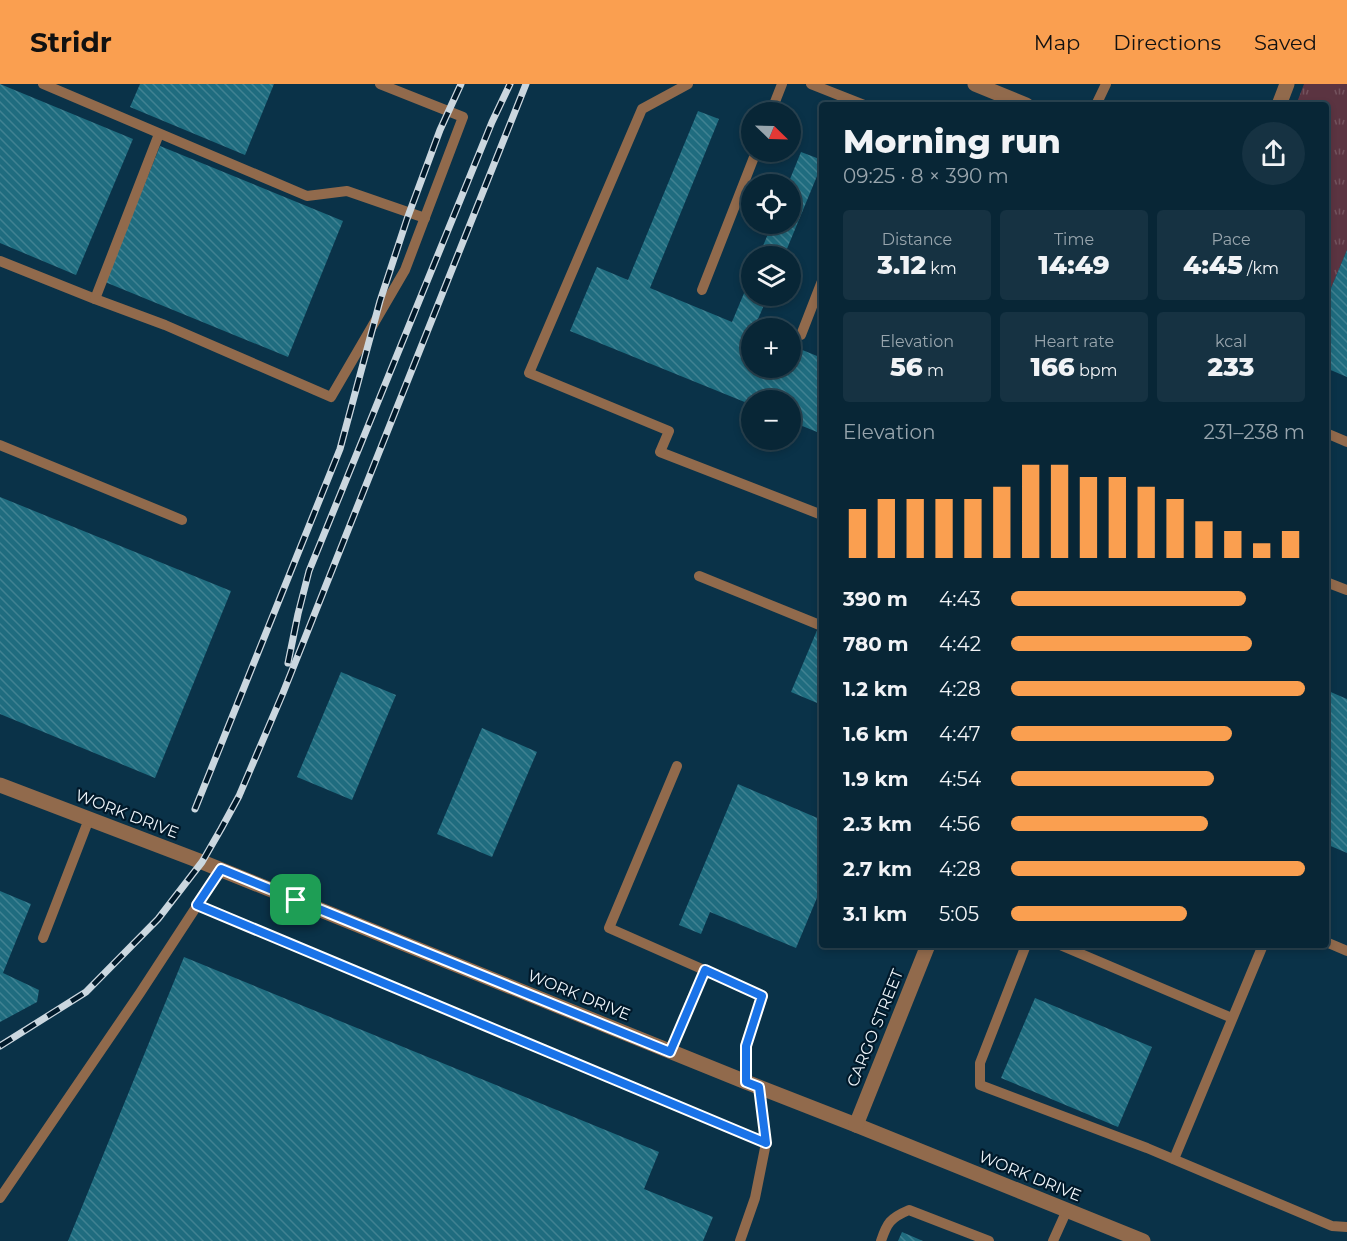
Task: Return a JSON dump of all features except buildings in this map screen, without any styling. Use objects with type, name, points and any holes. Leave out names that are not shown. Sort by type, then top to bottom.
[{"type":"street","points":[[1280,102],[1287,84]]},
{"type":"street","points":[[981,85],[1019,102]]},
{"type":"street","name":"WORK DRIVE","points":[[0,785],[221,869],[1143,1241]]},
{"type":"street","name":"CARGO STREET","points":[[856,1125],[927,948]]},
{"type":"lane","points":[[43,84],[307,196],[347,191],[425,218]]},
{"type":"lane","points":[[0,261],[165,325],[331,397],[405,270],[463,117],[380,84]]},
{"type":"lane","points":[[688,84],[642,109],[529,373],[669,431],[660,452],[819,514]]},
{"type":"lane","points":[[775,102],[782,84]]},
{"type":"lane","points":[[811,84],[856,102]]},
{"type":"lane","points":[[1097,102],[1106,84]]},
{"type":"lane","points":[[95,299],[159,134]]},
{"type":"lane","points":[[702,290],[752,162]]},
{"type":"lane","points":[[801,335],[819,289]]},
{"type":"lane","points":[[1329,434],[1347,442]]},
{"type":"lane","points":[[0,445],[182,520]]},
{"type":"lane","points":[[699,576],[819,625]]},
{"type":"lane","points":[[1329,583],[1347,590]]},
{"type":"lane","points":[[677,766],[609,928],[762,996],[746,1046],[752,1085],[766,1143],[755,1198],[740,1241]]},
{"type":"lane","points":[[43,938],[89,819]]},
{"type":"lane","points":[[0,1198],[140,993],[221,869]]},
{"type":"lane","points":[[197,905],[766,1143]]},
{"type":"lane","points":[[1329,943],[1347,951]]},
{"type":"lane","points":[[1025,948],[980,1063],[980,1085],[1147,1148],[1332,1226],[1347,1227]]},
{"type":"lane","points":[[1067,948],[1232,1018]]},
{"type":"lane","points":[[1174,1159],[1262,948]]},
{"type":"lane","points":[[670,1052],[705,970]]},
{"type":"lane","points":[[880,1241],[887,1224],[896,1216],[909,1210],[989,1241]]},
{"type":"lane","points":[[1053,1241],[1067,1210]]},
{"type":"green space","points":[[1304,84],[1347,84],[1347,250],[1329,293],[1329,102],[1297,102]]},
{"type":"railway","points":[[195,809],[340,449],[380,301],[407,219],[440,130],[461,84]]},
{"type":"railway","points":[[288,663],[309,571],[492,122],[510,84]]},
{"type":"railway","points":[[0,1046],[86,992],[158,919],[202,862],[221,829],[239,796],[283,693],[526,84]]},
{"type":"route","points":[[221,869],[296,900],[670,1052],[705,970],[762,996],[746,1046],[746,1082],[759,1087],[766,1143],[197,905],[221,869]]}]
